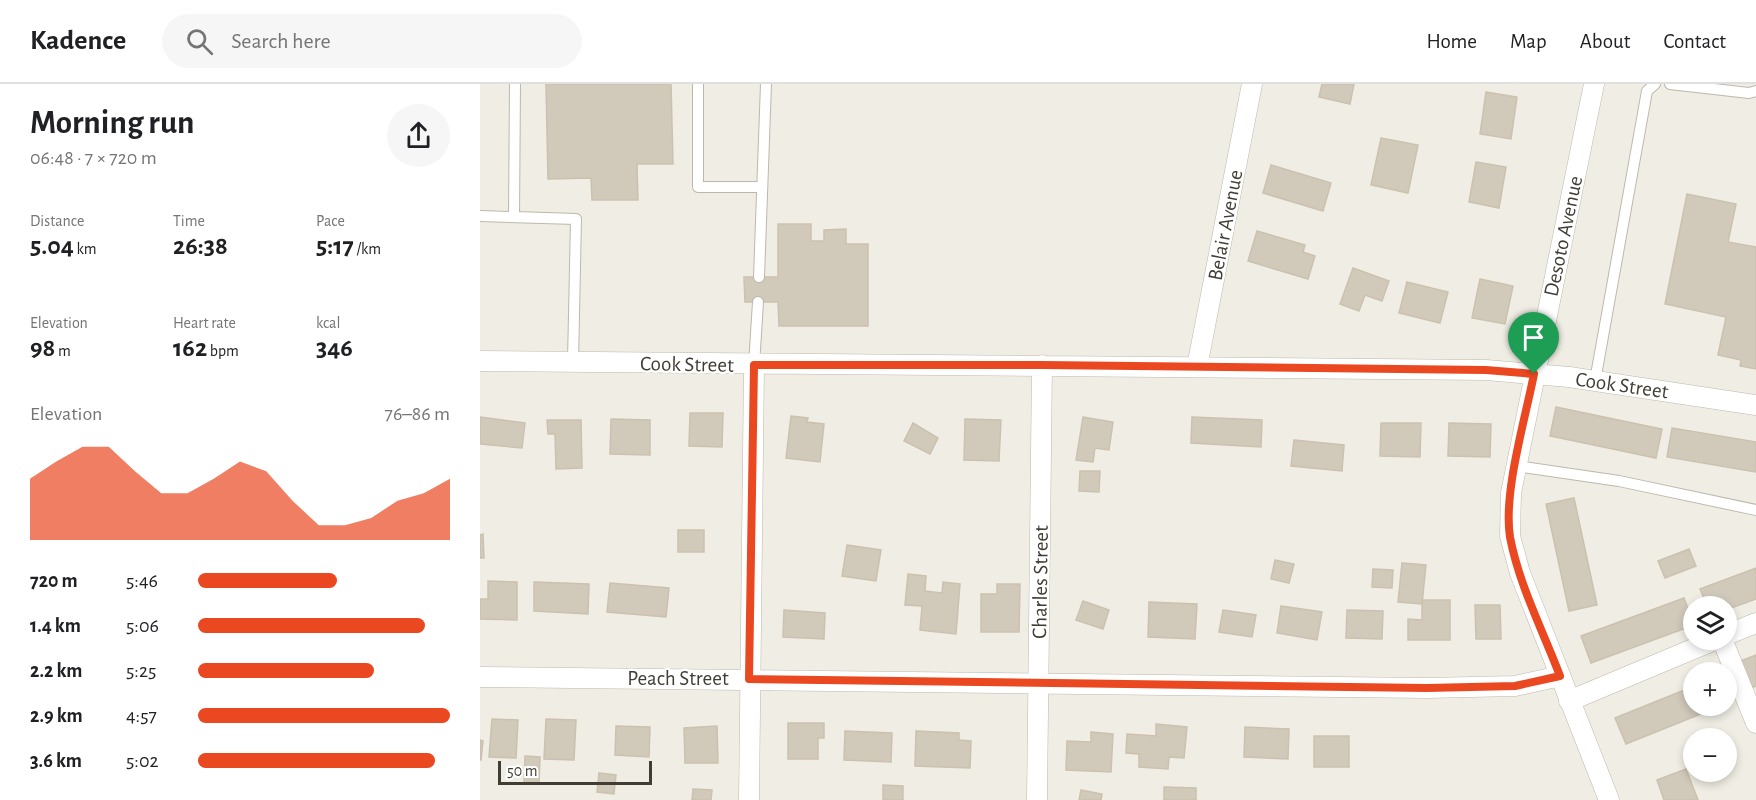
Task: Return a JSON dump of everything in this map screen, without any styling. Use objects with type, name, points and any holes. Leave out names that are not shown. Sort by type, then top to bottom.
[{"type":"street","name":"Belair Avenue","points":[[1197,367],[1252,84]]},
{"type":"street","name":"Desoto Avenue","points":[[1594,84],[1516,466],[1511,493],[1510,536],[1520,573],[1609,800]]},
{"type":"street","name":"Cook Street","points":[[480,361],[1486,370],[1595,381],[1756,405]]},
{"type":"street","points":[[748,800],[754,365]]},
{"type":"street","name":"Charles Street","points":[[1037,800],[1042,365]]},
{"type":"street","points":[[1737,631],[1756,623]]},
{"type":"street","points":[[1569,701],[1692,650]]},
{"type":"street","points":[[1726,650],[1756,723]]},
{"type":"street","name":"Peach Street","points":[[480,677],[1427,688],[1515,686],[1560,676]]},
{"type":"lane","points":[[514,217],[515,84]]},
{"type":"lane","points":[[698,84],[698,187],[761,187]]},
{"type":"lane","points":[[759,277],[766,84]]},
{"type":"lane","points":[[1595,381],[1647,91],[1655,84]]},
{"type":"lane","points":[[1670,84],[1749,93],[1756,91]]},
{"type":"lane","points":[[480,216],[576,219],[573,362]]},
{"type":"lane","points":[[754,365],[758,302]]},
{"type":"lane","points":[[1516,466],[1619,481],[1756,510]]},
{"type":"building","points":[[546,84],[671,84],[673,164],[637,164],[638,200],[592,200],[591,178],[548,179]]},
{"type":"building","points":[[1322,84],[1354,84],[1350,104],[1319,97]]},
{"type":"building","points":[[1486,92],[1517,97],[1511,139],[1480,134]]},
{"type":"building","points":[[1381,138],[1418,145],[1408,193],[1371,185]]},
{"type":"building","points":[[1476,162],[1506,167],[1499,208],[1469,202]]},
{"type":"building","points":[[1271,165],[1331,183],[1323,211],[1263,193]]},
{"type":"building","points":[[1687,194],[1736,204],[1728,242],[1756,247],[1756,369],[1740,366],[1741,360],[1718,355],[1726,317],[1665,304]]},
{"type":"building","points":[[778,224],[811,224],[811,241],[824,241],[824,230],[846,229],[846,244],[868,244],[868,326],[779,326],[778,302],[745,302],[744,277],[778,277]]},
{"type":"building","points":[[1257,231],[1305,245],[1303,252],[1315,256],[1308,279],[1248,261]]},
{"type":"building","points":[[1353,268],[1389,281],[1382,301],[1365,295],[1359,311],[1340,304]]},
{"type":"building","points":[[1480,279],[1513,286],[1505,324],[1472,318]]},
{"type":"building","points":[[1407,282],[1448,292],[1440,323],[1399,313]]},
{"type":"building","points":[[1556,407],[1662,429],[1656,458],[1550,436]]},
{"type":"building","points":[[690,413],[723,413],[722,447],[689,446]]},
{"type":"building","points":[[791,416],[808,418],[807,422],[824,424],[820,462],[786,458]]},
{"type":"building","points":[[480,417],[525,423],[522,448],[480,444]]},
{"type":"building","points":[[1083,417],[1113,422],[1109,450],[1095,448],[1093,462],[1076,460]]},
{"type":"building","points":[[1192,417],[1262,420],[1261,447],[1191,443]]},
{"type":"building","points":[[611,419],[650,420],[650,455],[610,454]]},
{"type":"building","points":[[965,419],[1001,420],[999,461],[964,460]]},
{"type":"building","points":[[547,420],[581,420],[582,468],[556,469],[555,434],[548,434]]},
{"type":"building","points":[[913,423],[938,438],[930,454],[904,441]]},
{"type":"building","points":[[1381,423],[1421,423],[1420,457],[1380,456]]},
{"type":"building","points":[[1449,423],[1491,424],[1490,457],[1448,456]]},
{"type":"building","points":[[1672,428],[1756,442],[1756,472],[1667,457]]},
{"type":"building","points":[[1294,440],[1344,445],[1342,471],[1291,466]]},
{"type":"building","points":[[1080,471],[1100,471],[1099,492],[1079,491]]},
{"type":"building","points":[[1574,498],[1597,605],[1569,611],[1546,504]]},
{"type":"building","points":[[678,530],[704,530],[704,552],[678,552]]},
{"type":"building","points":[[483,534],[484,558],[480,558],[480,535]]},
{"type":"building","points":[[847,545],[881,550],[876,581],[842,576]]},
{"type":"building","points":[[1689,549],[1696,566],[1665,578],[1658,561]]},
{"type":"building","points":[[1275,560],[1294,564],[1289,583],[1271,579]]},
{"type":"building","points":[[1402,563],[1426,565],[1422,604],[1398,602]]},
{"type":"building","points":[[1756,568],[1756,599],[1737,606],[1737,596],[1703,596],[1700,589]]},
{"type":"building","points":[[1373,569],[1393,570],[1392,588],[1372,587]]},
{"type":"building","points":[[908,574],[926,576],[925,591],[942,593],[943,582],[960,584],[956,634],[920,630],[922,606],[905,605]]},
{"type":"building","points":[[488,581],[517,582],[517,620],[480,619],[480,599],[488,599]]},
{"type":"building","points":[[534,582],[589,584],[588,614],[534,611]]},
{"type":"building","points":[[610,583],[669,588],[666,617],[607,612]]},
{"type":"building","points":[[997,584],[1020,584],[1019,632],[981,632],[981,594],[997,594]]},
{"type":"building","points":[[1683,598],[1683,629],[1591,663],[1581,636]]},
{"type":"building","points":[[1422,600],[1450,600],[1450,640],[1408,640],[1408,619],[1422,620]]},
{"type":"building","points":[[1083,601],[1109,610],[1103,629],[1076,620]]},
{"type":"building","points":[[1149,602],[1197,604],[1195,639],[1148,637]]},
{"type":"building","points":[[1475,605],[1500,605],[1501,639],[1476,639]]},
{"type":"building","points":[[1281,606],[1322,612],[1317,640],[1277,633]]},
{"type":"building","points":[[784,610],[825,613],[824,639],[783,637]]},
{"type":"building","points":[[1223,610],[1256,615],[1252,637],[1219,632]]},
{"type":"building","points":[[1347,610],[1383,611],[1382,639],[1346,638]]},
{"type":"building","points":[[1756,655],[1756,686],[1750,689],[1738,662]]},
{"type":"building","points":[[1683,690],[1683,716],[1696,716],[1626,744],[1615,718]]},
{"type":"building","points":[[492,719],[518,720],[516,758],[489,757]]},
{"type":"building","points":[[546,719],[576,720],[574,760],[544,759]]},
{"type":"building","points":[[788,723],[824,723],[824,738],[818,738],[818,759],[788,759]]},
{"type":"building","points":[[1156,724],[1187,727],[1184,758],[1169,757],[1168,769],[1139,767],[1139,754],[1126,753],[1127,734],[1156,736]]},
{"type":"building","points":[[616,726],[650,727],[649,757],[615,755]]},
{"type":"building","points":[[717,726],[718,763],[685,763],[684,728]]},
{"type":"building","points":[[1245,727],[1289,729],[1288,759],[1244,757]]},
{"type":"building","points":[[845,731],[892,733],[891,762],[844,760]]},
{"type":"building","points":[[916,731],[959,733],[959,740],[971,741],[970,768],[915,766]]},
{"type":"building","points":[[1091,732],[1113,734],[1111,772],[1066,770],[1067,741],[1091,742]]},
{"type":"building","points":[[1314,736],[1349,736],[1349,767],[1314,767]]},
{"type":"building","points":[[480,740],[483,741],[481,760],[480,760]]},
{"type":"building","points":[[525,756],[540,757],[539,784],[524,783]]},
{"type":"building","points":[[1683,770],[1683,782],[1691,782],[1698,800],[1664,800],[1657,780]]},
{"type":"building","points":[[599,773],[616,775],[614,794],[597,792]]},
{"type":"building","points":[[883,785],[903,786],[903,800],[883,800]]},
{"type":"building","points":[[1164,787],[1196,788],[1196,800],[1164,800]]},
{"type":"building","points":[[693,789],[712,790],[711,800],[692,800]]},
{"type":"building","points":[[1081,790],[1102,794],[1101,800],[1079,800]]},
{"type":"route","points":[[754,365],[1042,365],[1486,370],[1534,374],[1511,493],[1510,536],[1520,573],[1560,676],[1515,686],[1427,688],[749,679],[754,365]]}]
